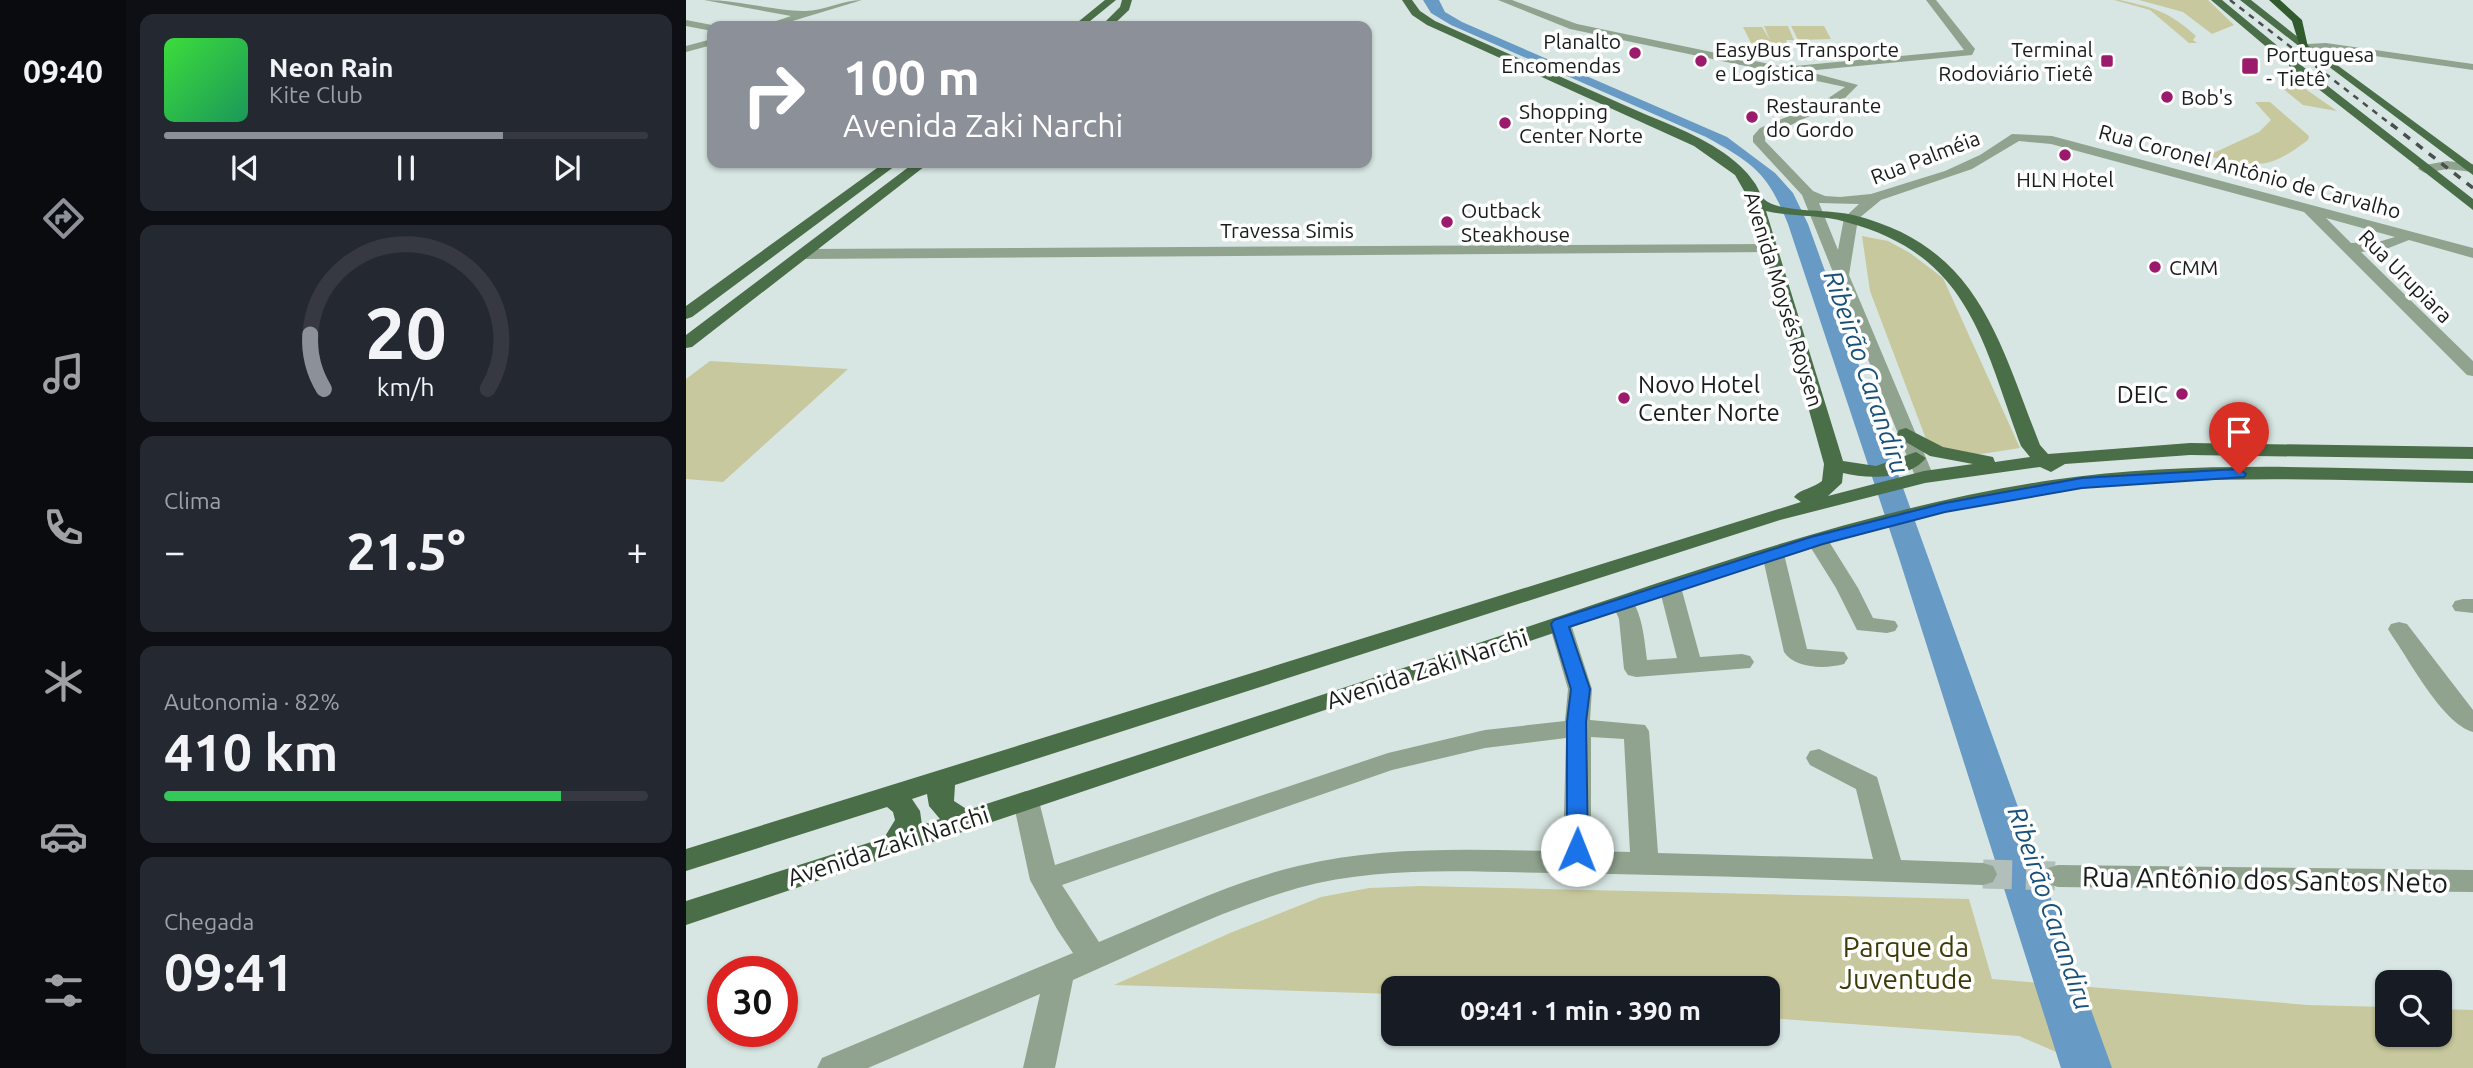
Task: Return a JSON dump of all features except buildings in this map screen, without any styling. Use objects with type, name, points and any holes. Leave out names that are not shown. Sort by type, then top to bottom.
[{"type":"highway","points":[[2274,0],[2297,20],[2305,46]]},
{"type":"main road","points":[[1087,21],[1111,0]]},
{"type":"main road","points":[[1113,21],[1127,5],[1126,0]]},
{"type":"main road","name":"Avenida Moysés Roysen","points":[[1407,0],[1416,13],[1431,23],[1713,151],[1748,182],[1761,204],[1760,216],[1838,466]]},
{"type":"main road","points":[[2216,0],[2473,206]]},
{"type":"main road","points":[[2245,0],[2471,169]]},
{"type":"main road","points":[[1092,21],[1109,15],[1118,18]]},
{"type":"main road","points":[[686,314],[885,168]]},
{"type":"main road","points":[[686,343],[916,168]]},
{"type":"main road","points":[[1761,204],[1783,211],[1851,218],[1912,243],[1932,258],[1963,289],[1981,323],[2031,446],[2043,461],[2082,483]]},
{"type":"main road","points":[[1906,434],[1929,448],[1957,457],[2020,464]]},
{"type":"main road","name":"Avenida Zaki Narchi","points":[[686,860],[1773,516],[1841,498],[1917,471],[2190,449],[2473,453]]},
{"type":"main road","points":[[1773,516],[1791,502],[1822,491],[1832,483],[1838,466],[1864,472],[1917,471],[1924,493],[1895,519]]},
{"type":"main road","name":"Avenida Zaki Narchi","points":[[686,912],[1670,587],[1817,540],[1895,519],[2082,483],[2239,474],[2473,477]]},
{"type":"main road","points":[[944,779],[939,793],[941,806],[951,815],[967,820]]},
{"type":"main road","points":[[890,796],[901,802],[908,815],[909,825],[894,844]]},
{"type":"street","points":[[709,0],[732,1],[807,15]]},
{"type":"street","points":[[756,7],[781,0]]},
{"type":"street","points":[[784,21],[857,0]]},
{"type":"street","points":[[1503,0],[1574,27],[1784,70],[1955,57],[1970,51],[1931,0]]},
{"type":"street","points":[[686,23],[707,27]]},
{"type":"street","points":[[686,49],[707,43]]},
{"type":"street","points":[[2305,46],[2326,46],[2473,67]]},
{"type":"street","name":"Avenida Moysés Roysen","points":[[1784,70],[1852,85],[1848,92],[1828,104],[1764,131],[1759,136],[1759,142],[1808,194],[1810,213],[1842,274],[1906,434],[1917,471]]},
{"type":"street","name":"Rua Palméia","points":[[1851,218],[1876,197],[1976,162],[2016,137]]},
{"type":"street","name":"Rua Coronel Antônio de Carvalho","points":[[2016,137],[2052,140],[2473,253]]},
{"type":"street","points":[[2425,169],[2440,165],[2471,169]]},
{"type":"street","points":[[1808,194],[1818,200],[1831,201],[1876,197]]},
{"type":"street","name":"Rua Urupiara","points":[[2310,210],[2465,355],[2473,371]]},
{"type":"street","points":[[1842,274],[1851,218]]},
{"type":"street","points":[[2347,247],[2379,246],[2401,240],[2407,235]]},
{"type":"street","name":"Travessa Simis","points":[[804,254],[1770,249]]},
{"type":"street","points":[[1817,540],[1847,588],[1865,625],[1887,626]]},
{"type":"street","points":[[1773,554],[1796,652],[1802,657],[1836,658]]},
{"type":"street","points":[[1670,587],[1678,610],[1690,666]]},
{"type":"street","points":[[1623,603],[1630,619],[1636,669],[1742,662]]},
{"type":"street","points":[[1560,624],[1580,689],[1577,722],[1577,862]]},
{"type":"street","points":[[2399,629],[2458,711],[2473,723]]},
{"type":"street","points":[[1044,880],[1388,762],[1485,739],[1578,728],[1636,730],[1645,863]]},
{"type":"street","points":[[1819,758],[1868,785],[1890,871]]},
{"type":"street","points":[[1026,801],[1044,880],[1067,921],[1093,957]]},
{"type":"street","points":[[833,1068],[1225,902],[1297,877],[1360,865],[1423,860],[1577,862],[1983,874]]},
{"type":"street","name":"Rua Antônio dos Santos Neto","points":[[2058,876],[2473,881]]},
{"type":"street","points":[[1039,1068],[1060,971]]},
{"type":"green space","points":[[2114,0],[2143,5],[2169,16],[2196,36],[2193,40],[2197,43],[2189,43],[2150,10]]},
{"type":"green space","points":[[2139,0],[2208,0],[2234,25],[2212,34],[2183,12]]},
{"type":"green space","points":[[1764,26],[1788,26],[1794,40],[1786,40],[1790,49],[1754,49],[1743,27],[1762,27],[1770,40]]},
{"type":"green space","points":[[1791,26],[1824,26],[1831,39],[1798,40]]},
{"type":"green space","points":[[2282,88],[2304,88],[2337,111],[2303,105]]},
{"type":"green space","points":[[2255,102],[2270,102],[2309,136],[2308,140],[2271,162],[2260,164],[2207,156],[2259,132],[2271,120]]},
{"type":"green space","points":[[1862,236],[1888,241],[1910,253],[1943,278],[2020,448],[1975,455],[1929,447],[1870,291]]},
{"type":"green space","points":[[710,361],[848,369],[723,482],[686,479],[686,379]]},
{"type":"green space","name":"Parque da Juventude","points":[[1421,886],[1969,899],[1992,979],[2308,1005],[2375,1007],[2375,1047],[2452,1047],[2452,1009],[2473,1010],[2473,1068],[2061,1068],[2056,1052],[2019,1036],[1780,1019],[1780,976],[1381,976],[1381,994],[1114,985],[1230,933],[1321,897],[1369,888]]},
{"type":"water","name":"Ribeirão Carandiru","points":[[1423,0],[1439,0],[1445,12],[1462,22],[1727,137],[1775,173],[1793,193],[1808,224],[2112,1068],[2061,1068],[1899,558],[1788,224],[1766,181],[1736,154],[1706,137],[1451,25],[1431,13]]},
{"type":"tunnel","points":[[1983,874],[2058,876]]},
{"type":"railway","points":[[2230,0],[2393,126]]},
{"type":"railway","points":[[2391,124],[2473,188]]},
{"type":"place","name":"Planalto Encomendas","points":[[1635,53]]},
{"type":"place","name":"EasyBus Transporte e Logística","points":[[1701,61]]},
{"type":"place","name":"Terminal Rodoviário Tietê","points":[[2107,61]]},
{"type":"place","name":"Portuguesa - Tietê","points":[[2250,66]]},
{"type":"place","name":"Bob's","points":[[2167,97]]},
{"type":"place","name":"Restaurante do Gordo","points":[[1752,117]]},
{"type":"place","name":"Shopping Center Norte","points":[[1505,123]]},
{"type":"place","name":"HLN Hotel","points":[[2065,155]]},
{"type":"place","name":"Outback Steakhouse","points":[[1447,222]]},
{"type":"place","name":"CMM","points":[[2155,267]]},
{"type":"place","name":"DEIC","points":[[2182,394]]},
{"type":"place","name":"Novo Hotel Center Norte","points":[[1624,398]]},
{"type":"route","points":[[1577,850],[1577,722],[1580,689],[1560,624],[1817,540],[1945,507],[2052,486],[2239,474]]}]
